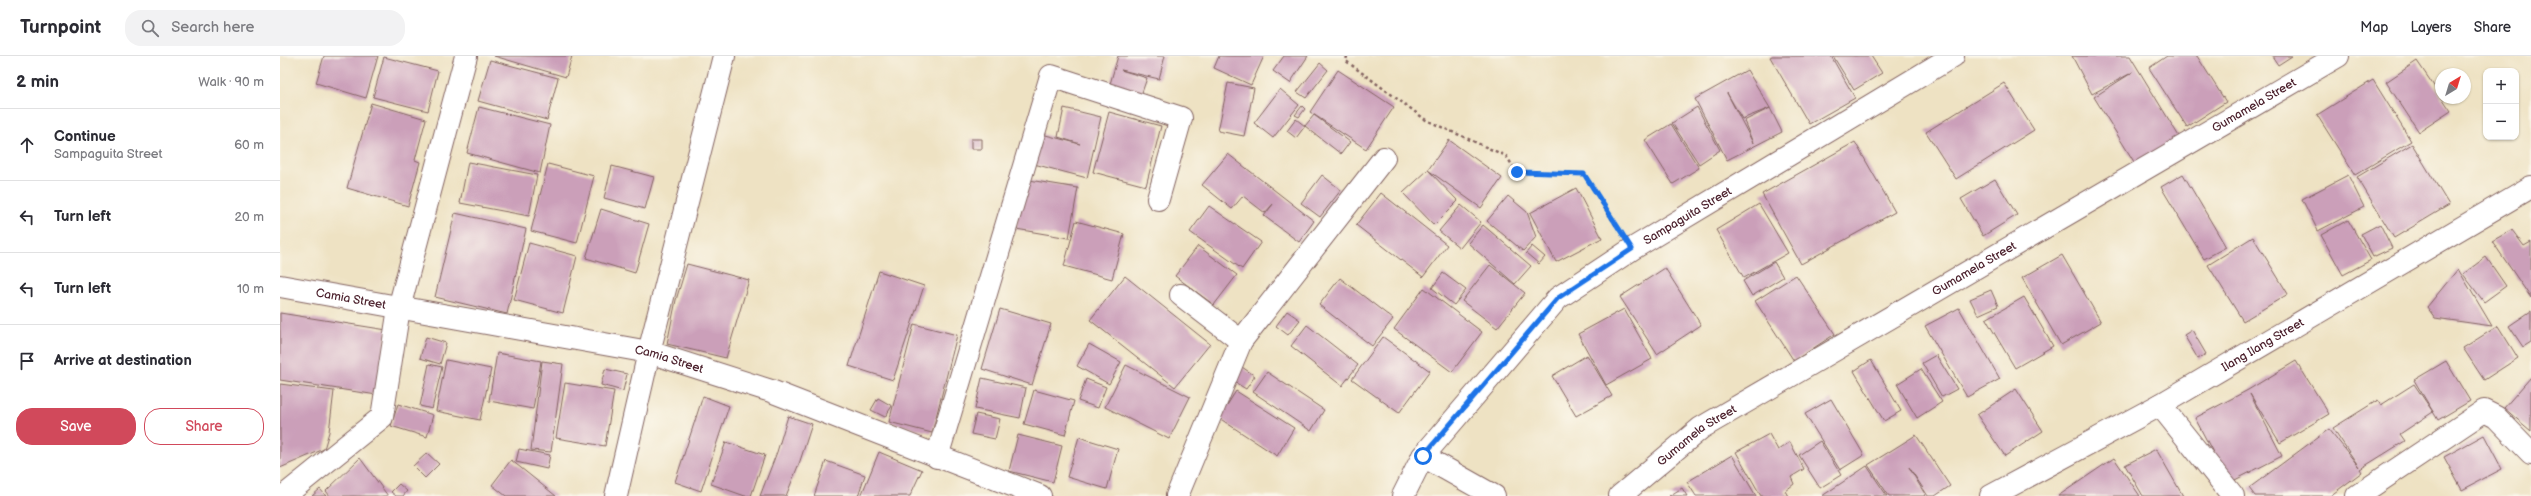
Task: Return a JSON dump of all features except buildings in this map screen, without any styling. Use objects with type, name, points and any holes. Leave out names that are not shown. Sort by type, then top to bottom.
[{"type":"street","points":[[284,496],[382,418],[400,308],[466,56]]},
{"type":"street","points":[[616,496],[649,352],[724,56]]},
{"type":"street","name":"Sampaguita Street","points":[[1403,496],[1423,456],[1558,298],[1632,249],[1953,56]]},
{"type":"street","name":"Gumamela Street","points":[[1620,496],[1701,428],[2338,56]]},
{"type":"street","points":[[937,457],[1051,76],[1181,118],[1158,199]]},
{"type":"street","points":[[1177,496],[1241,341],[1384,158]]},
{"type":"street","name":"Ilang Ilang Street","points":[[1991,496],[2160,405],[2531,187]]},
{"type":"street","name":"Camia Street","points":[[280,286],[649,352],[771,391],[1040,496]]},
{"type":"street","points":[[1181,295],[1241,341]]},
{"type":"street","points":[[2160,405],[2233,496]]},
{"type":"street","points":[[2357,496],[2484,411],[2496,417],[2531,453]]},
{"type":"street","points":[[1423,456],[1494,496]]},
{"type":"path","points":[[1347,56],[1346,61],[1426,120],[1506,156],[1517,172],[1584,174],[1632,249]]},
{"type":"route","points":[[1423,456],[1558,298],[1632,249],[1584,174],[1517,172]]}]
